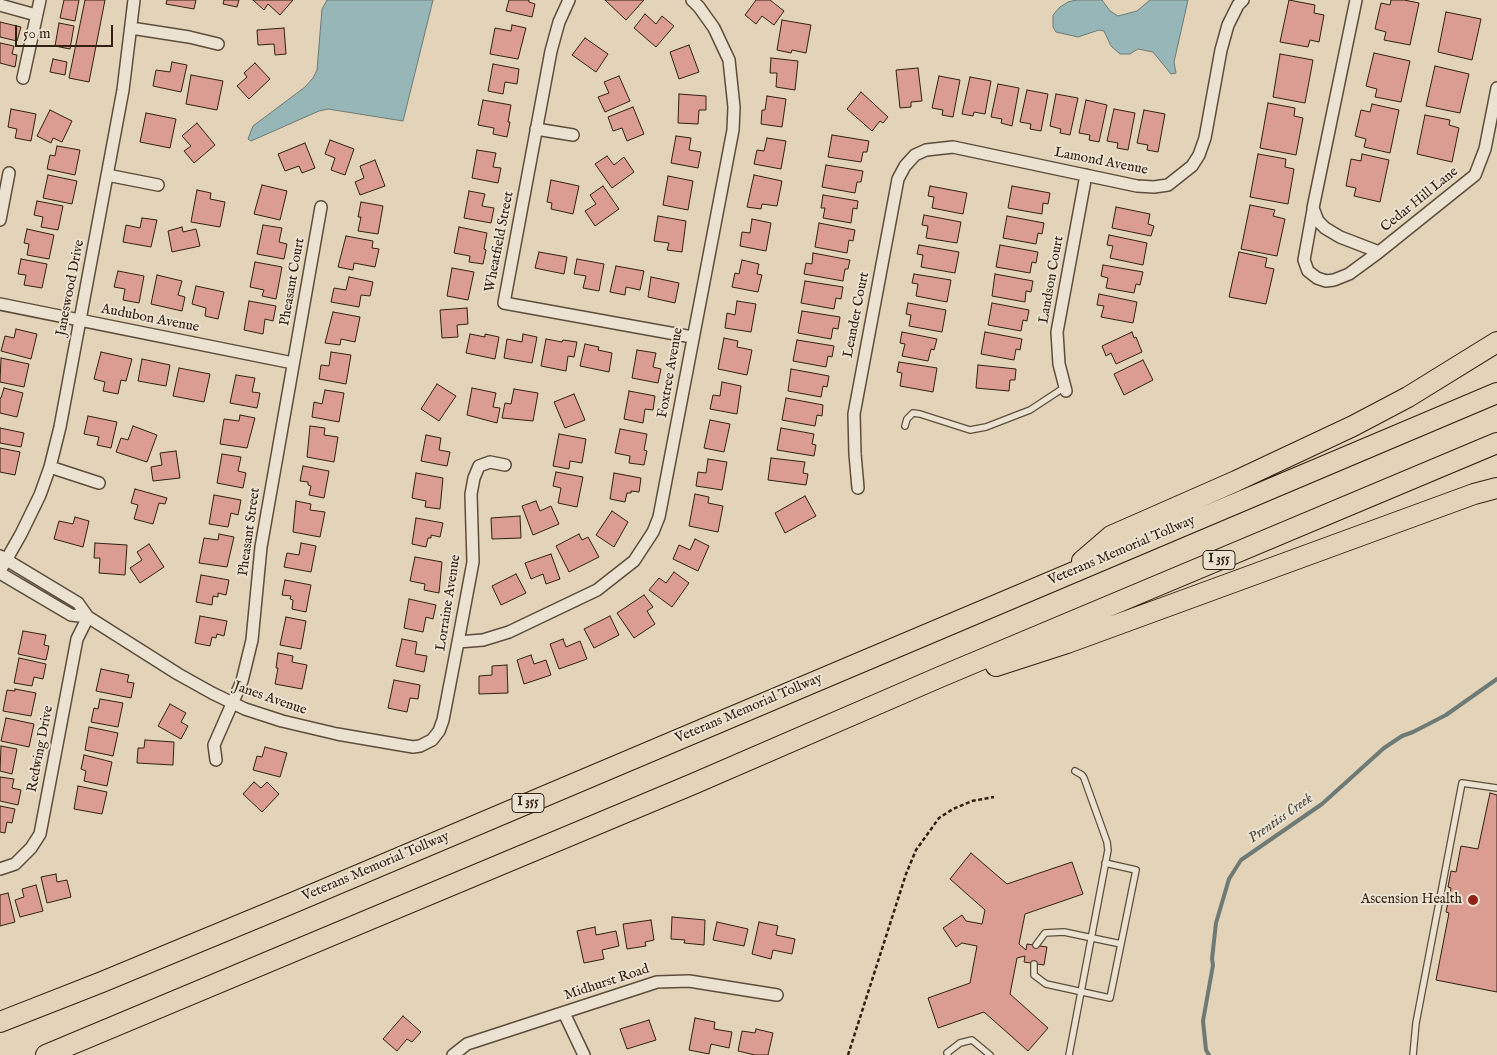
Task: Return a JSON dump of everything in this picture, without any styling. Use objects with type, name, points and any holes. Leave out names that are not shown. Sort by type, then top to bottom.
[{"type":"highway","points":[[1068,574],[1111,536],[1244,478],[1353,426],[1408,397],[1497,342]]},
{"type":"highway","name":"Veterans Memorial Tollway","points":[[0,1022],[85,989],[299,900],[1497,393]]},
{"type":"highway","name":"I 355","points":[[46,1055],[693,784],[940,677],[1497,442]]},
{"type":"highway","points":[[940,677],[1003,664],[1057,646],[1474,494],[1497,488]]},
{"type":"street","points":[[23,78],[40,0]]},
{"type":"street","name":"Janeswood Drive","points":[[0,572],[3,558],[21,534],[36,503],[50,467],[60,427],[123,90],[134,0]]},
{"type":"street","name":"Wheatfield Street","points":[[569,0],[554,37],[504,303],[692,336]]},
{"type":"street","name":"Foxtree Avenue","points":[[458,642],[483,640],[509,632],[597,590],[634,562],[649,540],[659,517],[692,336],[733,130],[734,107],[727,53],[714,28],[700,7],[692,0]]},
{"type":"street","name":"Lamond Avenue","points":[[915,155],[933,148],[953,147],[1138,186],[1154,187],[1168,184],[1192,166],[1200,154],[1205,138],[1221,50],[1228,25],[1238,4],[1242,0]]},
{"type":"street","points":[[1356,0],[1304,260],[1308,271],[1317,278],[1326,281],[1349,274],[1379,252]]},
{"type":"street","points":[[0,5],[36,14]]},
{"type":"street","points":[[131,28],[189,37],[218,44]]},
{"type":"street","name":"Cedar Hill Lane","points":[[1313,208],[1318,221],[1325,228],[1354,244],[1379,252],[1475,175],[1485,150],[1497,88]]},
{"type":"street","points":[[536,130],[573,135]]},
{"type":"street","name":"Leander Court","points":[[858,488],[854,414],[898,179],[905,166],[915,155]]},
{"type":"street","points":[[0,220],[9,173]]},
{"type":"street","points":[[107,175],[158,185]]},
{"type":"street","name":"Landson Court","points":[[1066,389],[1059,364],[1057,332],[1086,175]]},
{"type":"street","name":"Pheasant Court","points":[[294,363],[321,207]]},
{"type":"street","name":"Audubon Avenue","points":[[0,304],[294,363]]},
{"type":"street","name":"Pheasant Street","points":[[216,760],[214,745],[242,680],[252,640],[261,547],[294,363]]},
{"type":"street","name":"Lorraine Avenue","points":[[432,740],[443,720],[472,562],[471,494],[474,478],[480,466],[490,462],[505,465]]},
{"type":"street","points":[[50,467],[99,483]]},
{"type":"street","name":"Janes Avenue","points":[[3,558],[78,603],[88,617],[178,674],[232,704],[282,721],[337,734],[413,747],[432,740]]},
{"type":"street","name":"Janes Avenue","points":[[0,572],[71,614],[88,617]]},
{"type":"street","name":"Redwing Drive","points":[[0,870],[15,864],[31,848],[40,834],[77,639],[88,617]]},
{"type":"street","name":"Midhurst Road","points":[[453,1055],[467,1044],[657,982],[668,980],[689,981],[777,995]]},
{"type":"street","points":[[564,1012],[584,1055]]},
{"type":"lane","points":[[905,426],[907,419],[914,414],[920,414],[970,430],[986,427],[1030,410],[1066,389]]},
{"type":"lane","points":[[1069,1055],[1108,850],[1107,842],[1084,778],[1075,771]]},
{"type":"lane","points":[[1413,1055],[1416,1023],[1462,783],[1497,788]]},
{"type":"lane","points":[[1034,964],[1034,975],[1046,984],[1110,998],[1136,870],[1105,863]]},
{"type":"lane","points":[[1036,945],[1045,933],[1064,932],[1121,944]]},
{"type":"lane","points":[[948,1055],[960,1043],[972,1040],[990,1055]]},
{"type":"path","points":[[848,1055],[906,874],[916,850],[939,818],[953,809],[972,801],[994,797]]},
{"type":"green space","points":[[23,574],[63,599],[74,607],[73,610],[29,584],[21,576]]},
{"type":"water","points":[[327,0],[433,0],[403,121],[328,109],[319,111],[251,141],[248,139],[253,126],[305,87],[313,78],[317,70],[322,9]]},
{"type":"water","points":[[1076,0],[1102,0],[1110,11],[1118,16],[1137,11],[1150,0],[1188,0],[1174,62],[1176,73],[1171,74],[1153,52],[1138,49],[1130,54],[1120,54],[1111,46],[1104,31],[1099,30],[1078,37],[1056,32],[1053,27],[1053,15],[1060,7]]},
{"type":"building","points":[[64,0],[79,0],[75,21],[60,18]]},
{"type":"building","points":[[85,0],[105,0],[89,82],[69,78]]},
{"type":"building","points":[[167,0],[196,0],[194,9],[166,4]]},
{"type":"building","points":[[224,0],[239,0],[237,7],[223,4]]},
{"type":"building","points":[[253,0],[293,0],[280,15],[268,4],[264,10]]},
{"type":"building","points":[[509,0],[529,0],[529,2],[535,4],[532,17],[506,11]]},
{"type":"building","points":[[605,0],[644,0],[626,20]]},
{"type":"building","points":[[756,0],[770,0],[784,11],[774,25],[762,16],[756,24],[745,15]]},
{"type":"building","points":[[1289,0],[1315,5],[1314,13],[1324,15],[1319,42],[1310,40],[1308,47],[1280,42]]},
{"type":"building","points":[[1391,0],[1419,3],[1410,45],[1384,40],[1386,32],[1375,29],[1381,3],[1390,5]]},
{"type":"building","points":[[1446,12],[1481,19],[1472,60],[1438,52]]},
{"type":"building","points":[[645,14],[656,24],[662,16],[674,26],[656,47],[634,28]]},
{"type":"building","points":[[782,20],[811,25],[806,53],[792,50],[791,53],[777,50]]},
{"type":"building","points":[[0,22],[21,27],[17,41],[0,37]]},
{"type":"building","points":[[59,23],[74,26],[70,49],[55,46]]},
{"type":"building","points":[[512,25],[526,28],[518,59],[490,54],[495,28],[511,31]]},
{"type":"building","points":[[284,28],[286,54],[275,55],[274,44],[258,45],[257,30]]},
{"type":"building","points":[[585,38],[608,54],[596,72],[572,55]]},
{"type":"building","points":[[0,43],[14,46],[12,54],[17,55],[15,67],[0,63]]},
{"type":"building","points":[[689,45],[699,72],[679,79],[670,52]]},
{"type":"building","points":[[1374,53],[1410,61],[1401,102],[1375,97],[1377,89],[1366,86]]},
{"type":"building","points":[[1280,54],[1313,60],[1305,103],[1273,97]]},
{"type":"building","points":[[771,58],[798,61],[795,90],[776,87],[777,73],[770,73]]},
{"type":"building","points":[[53,59],[67,62],[65,75],[50,72]]},
{"type":"building","points":[[172,62],[187,65],[181,92],[153,86],[156,70],[170,72]]},
{"type":"building","points":[[255,63],[270,79],[249,99],[237,86],[247,77],[244,73]]},
{"type":"building","points":[[493,64],[519,69],[517,84],[505,82],[503,94],[488,91]]},
{"type":"building","points":[[1435,66],[1469,74],[1460,113],[1426,106]]},
{"type":"building","points":[[918,68],[922,101],[911,102],[911,107],[900,108],[896,70]]},
{"type":"building","points":[[191,75],[223,81],[217,110],[186,104]]},
{"type":"building","points":[[619,76],[630,101],[605,112],[598,97],[609,93],[604,82]]},
{"type":"building","points":[[939,76],[960,80],[953,117],[942,115],[943,110],[932,108]]},
{"type":"building","points":[[970,77],[991,81],[985,114],[974,112],[973,116],[962,114]]},
{"type":"building","points":[[998,84],[1019,88],[1012,126],[1001,123],[1002,119],[991,117]]},
{"type":"building","points":[[1027,90],[1048,94],[1041,131],[1030,129],[1031,124],[1020,122]]},
{"type":"building","points":[[861,92],[888,117],[883,123],[880,121],[872,131],[847,109]]},
{"type":"building","points":[[679,94],[706,96],[706,110],[699,110],[698,124],[678,123]]},
{"type":"building","points":[[1056,94],[1078,98],[1070,135],[1060,133],[1061,129],[1050,126]]},
{"type":"building","points":[[767,96],[786,99],[782,127],[761,124],[762,110],[765,110]]},
{"type":"building","points":[[483,100],[511,105],[507,137],[493,134],[494,128],[478,125]]},
{"type":"building","points":[[1086,100],[1107,105],[1099,142],[1089,140],[1090,135],[1079,133]]},
{"type":"building","points":[[1268,103],[1295,108],[1294,116],[1303,118],[1296,155],[1260,148]]},
{"type":"building","points":[[1372,104],[1399,110],[1390,153],[1364,147],[1366,139],[1355,136],[1361,110],[1370,112]]},
{"type":"building","points":[[633,107],[644,134],[627,141],[622,128],[613,131],[608,117]]},
{"type":"building","points":[[11,109],[36,114],[31,141],[15,138],[17,129],[8,127]]},
{"type":"building","points":[[1114,109],[1135,113],[1128,150],[1117,148],[1118,143],[1107,141]]},
{"type":"building","points":[[50,110],[72,121],[62,142],[53,138],[51,143],[37,136]]},
{"type":"building","points":[[1144,110],[1165,114],[1158,152],[1147,150],[1148,145],[1137,143]]},
{"type":"building","points":[[146,113],[176,119],[170,148],[140,142]]},
{"type":"building","points":[[1425,115],[1450,120],[1449,125],[1459,128],[1452,162],[1417,154]]},
{"type":"building","points":[[197,123],[215,145],[194,163],[184,151],[191,146],[182,136]]},
{"type":"building","points":[[832,135],[869,141],[867,152],[863,152],[861,162],[828,157]]},
{"type":"building","points":[[676,136],[691,138],[689,150],[701,152],[698,168],[671,163]]},
{"type":"building","points":[[767,138],[786,141],[781,169],[754,164],[757,150],[764,151]]},
{"type":"building","points":[[330,140],[354,149],[345,175],[331,170],[335,158],[325,154]]},
{"type":"building","points":[[305,143],[315,168],[302,173],[299,166],[285,171],[278,154]]},
{"type":"building","points":[[57,146],[80,150],[75,175],[47,169],[50,155],[55,156]]},
{"type":"building","points":[[477,150],[496,153],[493,167],[501,168],[498,183],[472,178]]},
{"type":"building","points":[[1258,154],[1286,159],[1285,167],[1294,169],[1288,204],[1250,197]]},
{"type":"building","points":[[1362,154],[1389,160],[1380,202],[1354,196],[1356,188],[1346,186],[1351,159],[1361,161]]},
{"type":"building","points":[[607,156],[614,165],[624,157],[634,172],[612,188],[595,164]]},
{"type":"building","points":[[375,160],[385,186],[360,195],[355,182],[364,178],[360,166]]},
{"type":"building","points":[[826,165],[863,171],[861,182],[857,182],[855,193],[822,187]]},
{"type":"building","points":[[48,175],[77,181],[72,204],[43,198]]},
{"type":"building","points":[[754,175],[782,181],[777,206],[762,204],[761,209],[747,207]]},
{"type":"building","points":[[668,176],[693,181],[688,210],[663,205]]},
{"type":"building","points":[[551,180],[579,186],[573,214],[551,209],[552,203],[547,202]]},
{"type":"building","points":[[262,185],[287,191],[280,220],[254,214]]},
{"type":"building","points":[[603,186],[619,209],[595,226],[585,211],[596,204],[590,195]]},
{"type":"building","points":[[930,186],[967,193],[963,214],[932,208],[934,197],[928,196]]},
{"type":"building","points":[[1012,186],[1050,193],[1048,204],[1043,203],[1042,214],[1008,208]]},
{"type":"building","points":[[197,190],[211,193],[210,199],[225,202],[220,227],[191,222]]},
{"type":"building","points":[[469,191],[485,194],[482,206],[494,208],[491,223],[464,218]]},
{"type":"building","points":[[823,195],[858,201],[857,209],[853,208],[851,223],[823,218],[825,208],[821,208]]},
{"type":"building","points":[[37,201],[63,206],[58,230],[41,227],[43,217],[34,215]]},
{"type":"building","points":[[361,202],[383,206],[378,234],[358,231],[361,217],[358,217]]},
{"type":"building","points":[[1250,205],[1275,210],[1273,216],[1285,219],[1277,256],[1241,249]]},
{"type":"building","points":[[1116,207],[1150,214],[1148,224],[1154,226],[1151,236],[1112,228]]},
{"type":"building","points":[[924,215],[961,222],[957,243],[926,238],[928,226],[922,225]]},
{"type":"building","points":[[658,216],[686,221],[682,252],[667,250],[669,243],[654,241]]},
{"type":"building","points":[[1007,216],[1044,223],[1042,234],[1038,233],[1036,244],[1003,238]]},
{"type":"building","points":[[142,218],[157,220],[151,247],[123,242],[126,225],[140,228]]},
{"type":"building","points":[[752,219],[771,223],[766,251],[740,246],[742,232],[750,233]]},
{"type":"building","points":[[819,223],[855,230],[853,241],[849,240],[847,253],[815,247]]},
{"type":"building","points":[[263,225],[282,228],[279,242],[287,244],[284,259],[257,254]]},
{"type":"building","points":[[182,227],[183,232],[196,229],[200,246],[172,252],[168,231]]},
{"type":"building","points":[[459,227],[487,233],[483,264],[469,262],[470,256],[454,253]]},
{"type":"building","points":[[27,229],[54,235],[49,259],[27,255],[29,244],[24,243]]},
{"type":"building","points":[[1109,235],[1147,243],[1143,265],[1110,258],[1113,246],[1107,245]]},
{"type":"building","points":[[346,236],[373,241],[372,248],[379,249],[375,267],[354,263],[353,270],[338,267]]},
{"type":"building","points":[[919,245],[959,252],[955,273],[921,267],[923,255],[917,254]]},
{"type":"building","points":[[1000,245],[1038,252],[1036,263],[1032,262],[1030,273],[996,267]]},
{"type":"building","points":[[539,252],[567,257],[564,274],[535,268]]},
{"type":"building","points":[[1239,252],[1267,258],[1265,267],[1274,269],[1266,304],[1229,297]]},
{"type":"building","points":[[813,253],[850,260],[848,269],[845,269],[843,281],[804,274],[806,263],[812,264]]},
{"type":"building","points":[[21,259],[47,264],[42,288],[24,285],[26,275],[18,274]]},
{"type":"building","points":[[577,259],[604,264],[599,291],[583,288],[586,276],[574,274]]},
{"type":"building","points":[[742,260],[759,264],[757,274],[762,275],[758,292],[732,287],[735,273],[739,274]]},
{"type":"building","points":[[255,262],[282,267],[276,299],[262,296],[264,290],[250,287]]},
{"type":"building","points":[[1103,265],[1143,272],[1140,285],[1136,284],[1134,293],[1106,288],[1108,278],[1101,276]]},
{"type":"building","points":[[616,266],[644,271],[640,290],[626,287],[625,295],[610,292]]},
{"type":"building","points":[[452,268],[474,272],[468,300],[447,296]]},
{"type":"building","points":[[118,271],[144,276],[139,303],[123,300],[125,289],[114,287]]},
{"type":"building","points":[[914,274],[951,280],[947,302],[916,296],[918,284],[912,283]]},
{"type":"building","points":[[995,274],[1033,281],[1031,292],[1026,291],[1025,302],[992,296]]},
{"type":"building","points":[[157,275],[182,281],[178,295],[185,297],[182,311],[151,304]]},
{"type":"building","points":[[349,277],[373,282],[370,296],[361,295],[359,307],[331,302],[334,288],[346,290]]},
{"type":"building","points":[[651,277],[679,283],[675,303],[648,297]]},
{"type":"building","points":[[805,281],[843,287],[841,299],[836,298],[834,309],[801,303]]},
{"type":"building","points":[[196,286],[224,292],[218,319],[205,316],[206,308],[192,304]]},
{"type":"building","points":[[1099,294],[1137,302],[1133,323],[1101,317],[1104,306],[1097,305]]},
{"type":"building","points":[[249,301],[276,306],[273,321],[265,319],[263,334],[244,330]]},
{"type":"building","points":[[737,301],[756,304],[751,332],[725,328],[727,313],[735,315]]},
{"type":"building","points":[[908,303],[946,310],[942,332],[909,326],[911,315],[906,314]]},
{"type":"building","points":[[992,303],[1029,310],[1027,321],[1023,320],[1021,331],[988,325]]},
{"type":"building","points":[[467,308],[468,324],[457,325],[458,337],[442,338],[440,310]]},
{"type":"building","points":[[802,311],[840,317],[838,329],[833,328],[831,339],[798,333]]},
{"type":"building","points":[[333,312],[360,317],[355,342],[341,339],[340,345],[325,343]]},
{"type":"building","points":[[16,329],[37,334],[31,359],[1,351],[5,336],[14,338]]},
{"type":"building","points":[[902,332],[937,339],[934,350],[931,349],[928,361],[902,356],[905,344],[900,343]]},
{"type":"building","points":[[985,332],[1022,339],[1020,350],[1016,349],[1014,360],[981,354]]},
{"type":"building","points":[[1132,332],[1142,352],[1116,364],[1111,353],[1106,356],[1102,346]]},
{"type":"building","points":[[470,334],[485,337],[485,334],[499,337],[495,359],[466,353]]},
{"type":"building","points":[[523,334],[537,337],[532,363],[504,358],[507,339],[522,342]]},
{"type":"building","points":[[724,338],[738,341],[737,347],[752,350],[747,375],[718,369]]},
{"type":"building","points":[[546,339],[577,342],[574,357],[568,356],[566,371],[541,366]]},
{"type":"building","points":[[797,340],[834,346],[832,357],[828,356],[826,367],[793,361]]},
{"type":"building","points":[[585,344],[599,347],[598,350],[612,353],[609,372],[580,366]]},
{"type":"building","points":[[637,350],[656,353],[653,367],[661,369],[658,383],[632,378]]},
{"type":"building","points":[[101,352],[132,359],[126,381],[121,380],[118,394],[103,391],[105,382],[94,379]]},
{"type":"building","points":[[331,352],[351,355],[346,384],[319,379],[321,365],[329,366]]},
{"type":"building","points":[[1,358],[29,364],[24,387],[0,382]]},
{"type":"building","points":[[142,359],[170,365],[166,386],[138,381]]},
{"type":"building","points":[[1143,360],[1153,380],[1124,395],[1114,374]]},
{"type":"building","points":[[899,362],[937,368],[933,392],[900,386],[902,373],[897,372]]},
{"type":"building","points":[[978,365],[1016,369],[1015,380],[1010,380],[1009,391],[976,388]]},
{"type":"building","points":[[179,368],[210,374],[204,402],[173,396]]},
{"type":"building","points":[[791,369],[829,376],[827,387],[823,386],[821,397],[788,391]]},
{"type":"building","points":[[236,375],[255,378],[252,392],[260,393],[257,408],[230,403]]},
{"type":"building","points":[[722,382],[741,386],[737,414],[710,409],[713,395],[720,396]]},
{"type":"building","points":[[437,384],[456,396],[439,421],[421,409]]},
{"type":"building","points":[[4,388],[23,393],[17,417],[0,413],[0,398]]},
{"type":"building","points":[[472,388],[496,393],[493,407],[500,408],[497,423],[467,415]]},
{"type":"building","points":[[514,389],[538,393],[533,421],[502,418],[505,403],[511,404]]},
{"type":"building","points":[[325,390],[344,393],[339,422],[312,417],[314,402],[322,404]]},
{"type":"building","points":[[629,391],[655,396],[653,410],[645,409],[643,423],[624,419]]},
{"type":"building","points":[[574,394],[585,420],[565,428],[554,402]]},
{"type":"building","points":[[786,398],[823,405],[822,416],[817,415],[815,426],[782,420]]},
{"type":"building","points":[[240,415],[255,418],[247,448],[220,444],[224,419],[239,421]]},
{"type":"building","points":[[88,416],[117,422],[111,448],[97,445],[99,437],[84,434]]},
{"type":"building","points":[[710,420],[730,424],[724,452],[704,448]]},
{"type":"building","points":[[133,426],[157,435],[147,462],[116,452],[121,438],[128,440]]},
{"type":"building","points":[[310,426],[325,428],[324,435],[338,437],[334,462],[307,457]]},
{"type":"building","points":[[0,428],[24,433],[21,447],[0,443]]},
{"type":"building","points":[[781,428],[814,434],[812,444],[816,445],[814,456],[777,450]]},
{"type":"building","points":[[620,429],[647,434],[644,450],[647,451],[644,465],[629,463],[630,456],[615,453]]},
{"type":"building","points":[[559,434],[586,439],[582,463],[570,461],[569,469],[553,466]]},
{"type":"building","points":[[426,435],[441,438],[439,450],[450,452],[447,466],[421,461]]},
{"type":"building","points":[[0,448],[20,452],[15,475],[0,472]]},
{"type":"building","points":[[176,451],[180,478],[153,481],[151,467],[162,465],[160,453]]},
{"type":"building","points":[[222,454],[241,457],[238,471],[246,473],[243,488],[217,483]]},
{"type":"building","points":[[771,458],[805,462],[803,473],[808,474],[806,485],[768,480]]},
{"type":"building","points":[[708,459],[727,462],[722,490],[696,486],[698,472],[706,473]]},
{"type":"building","points":[[303,466],[329,471],[324,498],[309,495],[311,486],[308,485],[308,482],[300,481]]},
{"type":"building","points":[[556,472],[583,477],[577,507],[558,503],[561,488],[553,486]]},
{"type":"building","points":[[416,473],[443,478],[440,509],[425,507],[426,501],[412,498]]},
{"type":"building","points":[[614,473],[641,478],[639,492],[631,491],[631,493],[627,493],[625,502],[610,499]]},
{"type":"building","points":[[135,489],[167,498],[165,504],[159,503],[153,524],[134,519],[138,505],[131,503]]},
{"type":"building","points":[[695,494],[709,497],[708,503],[723,506],[718,532],[689,526]]},
{"type":"building","points":[[214,495],[241,500],[238,515],[231,513],[228,527],[209,524]]},
{"type":"building","points":[[805,496],[816,516],[785,533],[775,513]]},
{"type":"building","points":[[296,501],[311,504],[310,510],[325,512],[320,537],[293,532]]},
{"type":"building","points":[[536,501],[540,511],[551,506],[559,524],[533,535],[522,506]]},
{"type":"building","points":[[612,511],[628,522],[614,547],[596,535]]},
{"type":"building","points":[[520,516],[521,538],[492,539],[491,518]]},
{"type":"building","points":[[75,517],[89,521],[83,547],[54,539],[59,521],[73,524]]},
{"type":"building","points":[[416,518],[443,523],[440,537],[431,535],[431,538],[428,538],[426,547],[412,544]]},
{"type":"building","points":[[219,534],[234,537],[227,567],[199,563],[204,538],[218,540]]},
{"type":"building","points":[[579,534],[582,540],[588,537],[599,557],[569,572],[556,546]]},
{"type":"building","points":[[695,539],[709,546],[698,571],[673,559],[679,545],[690,550]]},
{"type":"building","points":[[95,543],[127,545],[125,575],[99,573],[100,558],[94,558]]},
{"type":"building","points":[[301,543],[316,546],[311,572],[284,567],[287,553],[299,555]]},
{"type":"building","points":[[149,544],[164,567],[140,583],[130,568],[142,560],[137,552]]},
{"type":"building","points":[[551,554],[560,579],[546,584],[543,574],[531,579],[525,563]]},
{"type":"building","points":[[415,557],[442,562],[439,593],[424,590],[425,584],[410,581]]},
{"type":"building","points":[[674,572],[689,583],[672,607],[649,590],[659,578],[666,583]]},
{"type":"building","points":[[516,574],[526,593],[501,605],[492,586]]},
{"type":"building","points":[[201,575],[229,580],[226,595],[218,593],[218,597],[213,596],[212,605],[196,602]]},
{"type":"building","points":[[285,580],[311,585],[306,612],[292,609],[293,600],[290,599],[291,596],[282,595]]},
{"type":"building","points":[[644,595],[653,607],[647,611],[655,624],[634,638],[617,613]]},
{"type":"building","points":[[409,599],[436,605],[433,619],[426,617],[423,632],[404,628]]},
{"type":"building","points":[[200,616],[227,621],[224,636],[217,634],[216,638],[212,637],[210,646],[195,643]]},
{"type":"building","points":[[610,616],[619,635],[594,648],[584,629]]},
{"type":"building","points":[[286,617],[306,621],[301,649],[280,645]]},
{"type":"building","points":[[23,631],[46,635],[44,645],[49,646],[46,660],[18,654]]},
{"type":"building","points":[[402,639],[417,642],[415,654],[427,656],[424,672],[396,666]]},
{"type":"building","points":[[563,639],[566,647],[580,641],[587,659],[559,669],[550,644]]},
{"type":"building","points":[[278,653],[293,656],[292,662],[307,665],[302,689],[275,684]]},
{"type":"building","points":[[531,655],[534,664],[546,660],[551,675],[524,684],[517,660]]},
{"type":"building","points":[[19,658],[46,664],[43,679],[34,677],[32,686],[14,683]]},
{"type":"building","points":[[507,665],[508,693],[479,694],[479,676],[492,675],[492,666]]},
{"type":"building","points":[[101,669],[129,675],[127,682],[134,683],[131,698],[96,691]]},
{"type":"building","points":[[394,680],[420,685],[418,699],[410,698],[407,712],[388,708]]},
{"type":"building","points":[[15,689],[36,693],[31,716],[3,711],[7,690],[15,691]]},
{"type":"building","points":[[100,699],[123,703],[118,727],[91,722],[94,708],[98,709]]},
{"type":"building","points":[[170,704],[186,713],[181,722],[188,726],[181,739],[158,726]]},
{"type":"building","points":[[6,718],[34,724],[29,747],[1,741]]},
{"type":"building","points":[[89,727],[118,733],[113,756],[85,750]]},
{"type":"building","points":[[145,740],[174,742],[173,765],[137,763],[138,748],[144,748]]},
{"type":"building","points":[[1,746],[17,749],[12,774],[0,771]]},
{"type":"building","points":[[265,747],[287,753],[280,777],[253,770],[257,756],[262,757]]},
{"type":"building","points":[[84,755],[112,762],[107,786],[84,781],[86,771],[81,769]]},
{"type":"building","points":[[0,777],[14,779],[12,788],[21,790],[18,805],[0,801]]},
{"type":"building","points":[[254,782],[261,788],[267,782],[279,794],[262,812],[243,794]]},
{"type":"building","points":[[78,786],[107,792],[102,814],[74,809]]},
{"type":"building","name":"Ascension Health","points":[[1490,793],[1497,795],[1497,992],[1436,980],[1449,913],[1446,912],[1451,888],[1448,887],[1451,871],[1456,872],[1461,846],[1478,849]]},
{"type":"building","points":[[0,806],[15,809],[12,823],[7,822],[5,833],[0,832]]},
{"type":"building","points":[[971,853],[1007,884],[1072,862],[1083,894],[1025,914],[1019,944],[1026,950],[1027,944],[1047,947],[1044,965],[1024,962],[1025,956],[1017,958],[1010,994],[1048,1028],[1028,1051],[984,1012],[938,1028],[928,998],[970,983],[977,946],[962,943],[956,947],[943,928],[962,915],[966,921],[982,924],[985,910],[950,879]]},
{"type":"building","points":[[56,874],[57,882],[67,880],[71,897],[47,903],[41,877]]},
{"type":"building","points":[[36,885],[43,911],[20,917],[15,900],[24,897],[22,889]]},
{"type":"building","points":[[8,893],[15,922],[0,926],[0,895]]},
{"type":"building","points":[[672,917],[705,920],[704,945],[684,943],[685,940],[671,939]]},
{"type":"building","points":[[651,920],[654,940],[645,942],[646,946],[627,949],[623,924]]},
{"type":"building","points":[[717,922],[748,929],[744,946],[713,940]]},
{"type":"building","points":[[759,922],[778,926],[776,935],[795,939],[792,954],[773,950],[771,959],[752,954]]},
{"type":"building","points":[[595,927],[596,935],[616,931],[619,946],[602,950],[604,959],[584,963],[577,931]]},
{"type":"building","points":[[403,1016],[421,1032],[412,1042],[407,1039],[397,1051],[383,1039]]},
{"type":"building","points":[[695,1018],[715,1022],[714,1029],[732,1032],[729,1048],[711,1044],[709,1054],[689,1050]]},
{"type":"building","points":[[649,1020],[656,1040],[627,1049],[620,1029]]},
{"type":"building","points":[[756,1029],[773,1033],[768,1055],[755,1055],[738,1051],[742,1031],[755,1033]]},
{"type":"waterway","name":"Prentiss Creek","points":[[1209,1055],[1206,1050],[1203,1021],[1213,965],[1216,923],[1229,879],[1241,860],[1322,804],[1384,748],[1402,736],[1446,715],[1497,679]]},
{"type":"place","name":"Ascension Health","points":[[1473,900]]}]
